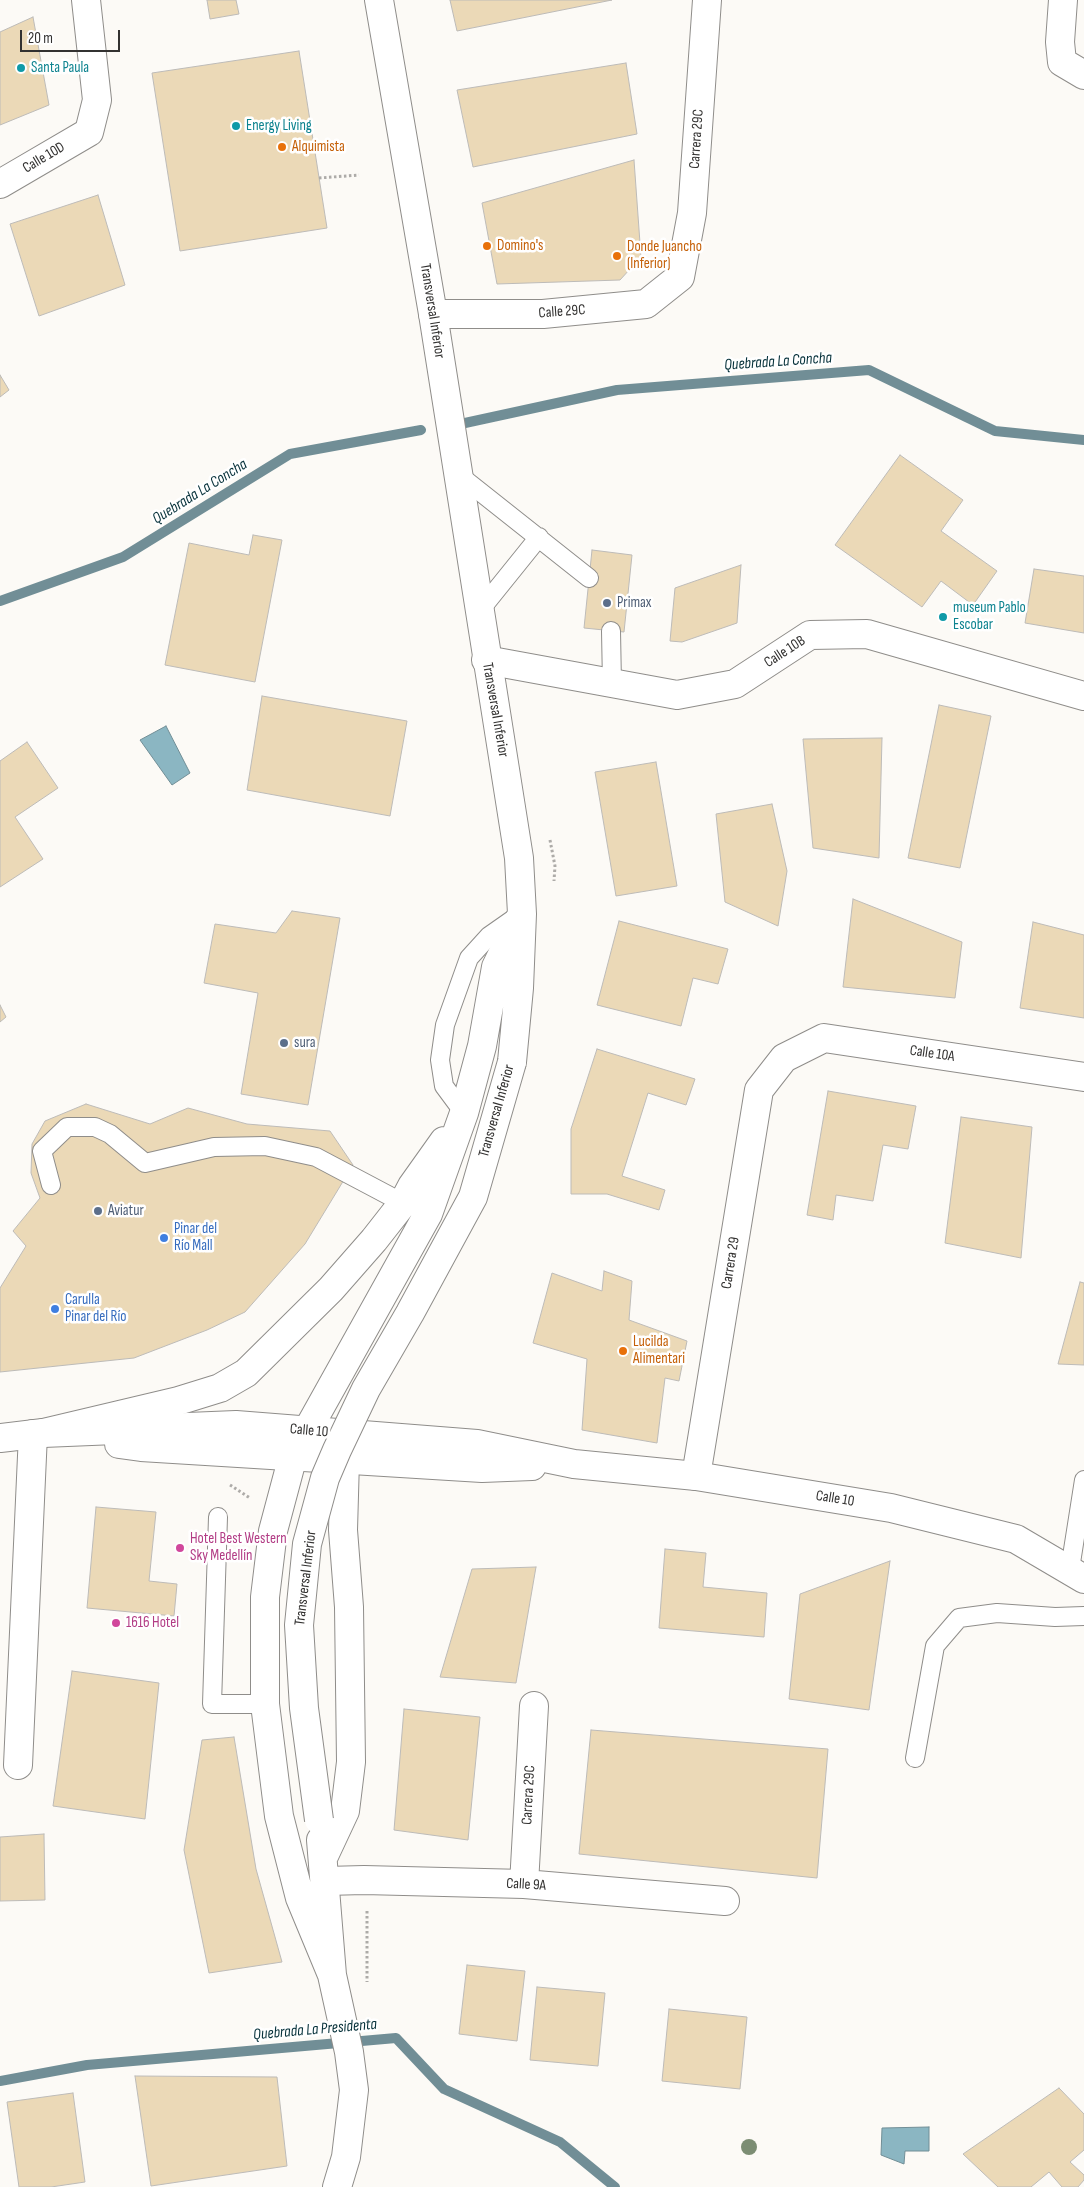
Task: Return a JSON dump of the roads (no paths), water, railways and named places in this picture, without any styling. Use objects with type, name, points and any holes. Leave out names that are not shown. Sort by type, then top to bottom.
[{"type":"street","name":"Calle 10D","points":[[0,184],[89,132],[98,100],[86,0]]},
{"type":"street","name":"Transversal Inferior","points":[[337,2187],[346,2157],[354,2090],[332,1975],[325,1870],[304,1708],[299,1625],[307,1544],[325,1478],[366,1389],[410,1313],[472,1197],[512,1062],[519,988],[522,914],[519,858],[498,722],[486,660],[481,609],[379,0]]},
{"type":"street","name":"Carrera 29C","points":[[680,277],[692,214],[707,0]]},
{"type":"street","points":[[1063,0],[1060,42],[1062,62],[1082,75]]},
{"type":"street","name":"Calle 29C","points":[[433,314],[543,314],[646,304],[680,277]]},
{"type":"street","name":"Calle 10B","points":[[486,660],[676,695],[735,684],[810,635],[867,634],[1084,696]]},
{"type":"street","points":[[332,1975],[300,1898],[279,1816],[265,1704],[265,1597],[273,1531],[293,1456],[428,1214],[464,1113],[482,1046],[496,966],[522,914]]},
{"type":"street","name":"Calle 10A","points":[[784,1058],[824,1038],[1084,1077]]},
{"type":"street","name":"Carrera 29","points":[[696,1476],[759,1090],[784,1058]]},
{"type":"street","points":[[18,1765],[38,1434],[178,1401],[220,1388],[246,1373],[332,1289],[403,1204],[412,1186],[464,1113]]},
{"type":"street","name":"Calle 10","points":[[0,1438],[38,1434],[236,1425],[476,1444],[574,1464],[696,1476],[891,1508],[1016,1539],[1077,1574]]},
{"type":"street","name":"Calle 10","points":[[38,1434],[141,1447],[482,1468],[574,1464]]},
{"type":"street","points":[[325,1870],[345,1811],[351,1762],[349,1607],[343,1530],[345,1460]]},
{"type":"street","name":"Carrera 29C","points":[[524,1884],[534,1706]]},
{"type":"street","name":"Calle 9A","points":[[325,1870],[367,1880],[524,1884],[726,1901]]},
{"type":"lane","points":[[459,475],[589,578]]},
{"type":"lane","points":[[481,609],[539,537]]},
{"type":"lane","points":[[611,631],[612,684]]},
{"type":"lane","points":[[464,1113],[444,1086],[440,1060],[445,1025],[469,958],[489,936],[522,914]]},
{"type":"lane","points":[[51,1185],[42,1151],[67,1126],[95,1127],[110,1134],[145,1163],[214,1147],[265,1146],[316,1157],[403,1204]]},
{"type":"lane","points":[[1077,1574],[1084,1480]]},
{"type":"lane","points":[[218,1516],[212,1704],[265,1704]]},
{"type":"lane","points":[[915,1758],[935,1646],[959,1618],[997,1613],[1055,1617],[1084,1616]]},
{"type":"water","points":[[166,726],[190,773],[172,785],[140,740]]},
{"type":"water","points":[[929,2127],[929,2151],[905,2151],[904,2164],[881,2155],[882,2128]]},
{"type":"waterway","name":"Quebrada La Concha","points":[[465,423],[617,390],[869,370],[995,431],[1084,440]]},
{"type":"waterway","name":"Quebrada La Concha","points":[[0,601],[123,557],[290,454],[421,430]]},
{"type":"waterway","name":"Quebrada La Presidenta","points":[[0,2081],[87,2065],[396,2038],[444,2089],[560,2142],[615,2187]]},
{"type":"place","name":"Santa Paula","points":[[21,68]]},
{"type":"place","name":"Energy Living","points":[[236,126]]},
{"type":"place","name":"Alquimista","points":[[282,147]]},
{"type":"place","name":"Domino's","points":[[487,246]]},
{"type":"place","name":"Donde Juancho (Inferior)","points":[[617,256]]},
{"type":"place","name":"Primax","points":[[607,603]]},
{"type":"place","name":"museum Pablo Escobar","points":[[943,617]]},
{"type":"place","name":"sura","points":[[284,1043]]},
{"type":"place","name":"Aviatur","points":[[98,1211]]},
{"type":"place","name":"Pinar del Río Mall","points":[[164,1238]]},
{"type":"place","name":"Carulla Pinar del Río","points":[[55,1309]]},
{"type":"place","name":"Lucilda Alimentari","points":[[623,1351]]},
{"type":"place","name":"Hotel Best Western Sky Medellín","points":[[180,1548]]},
{"type":"place","name":"1616 Hotel","points":[[116,1623]]}]
